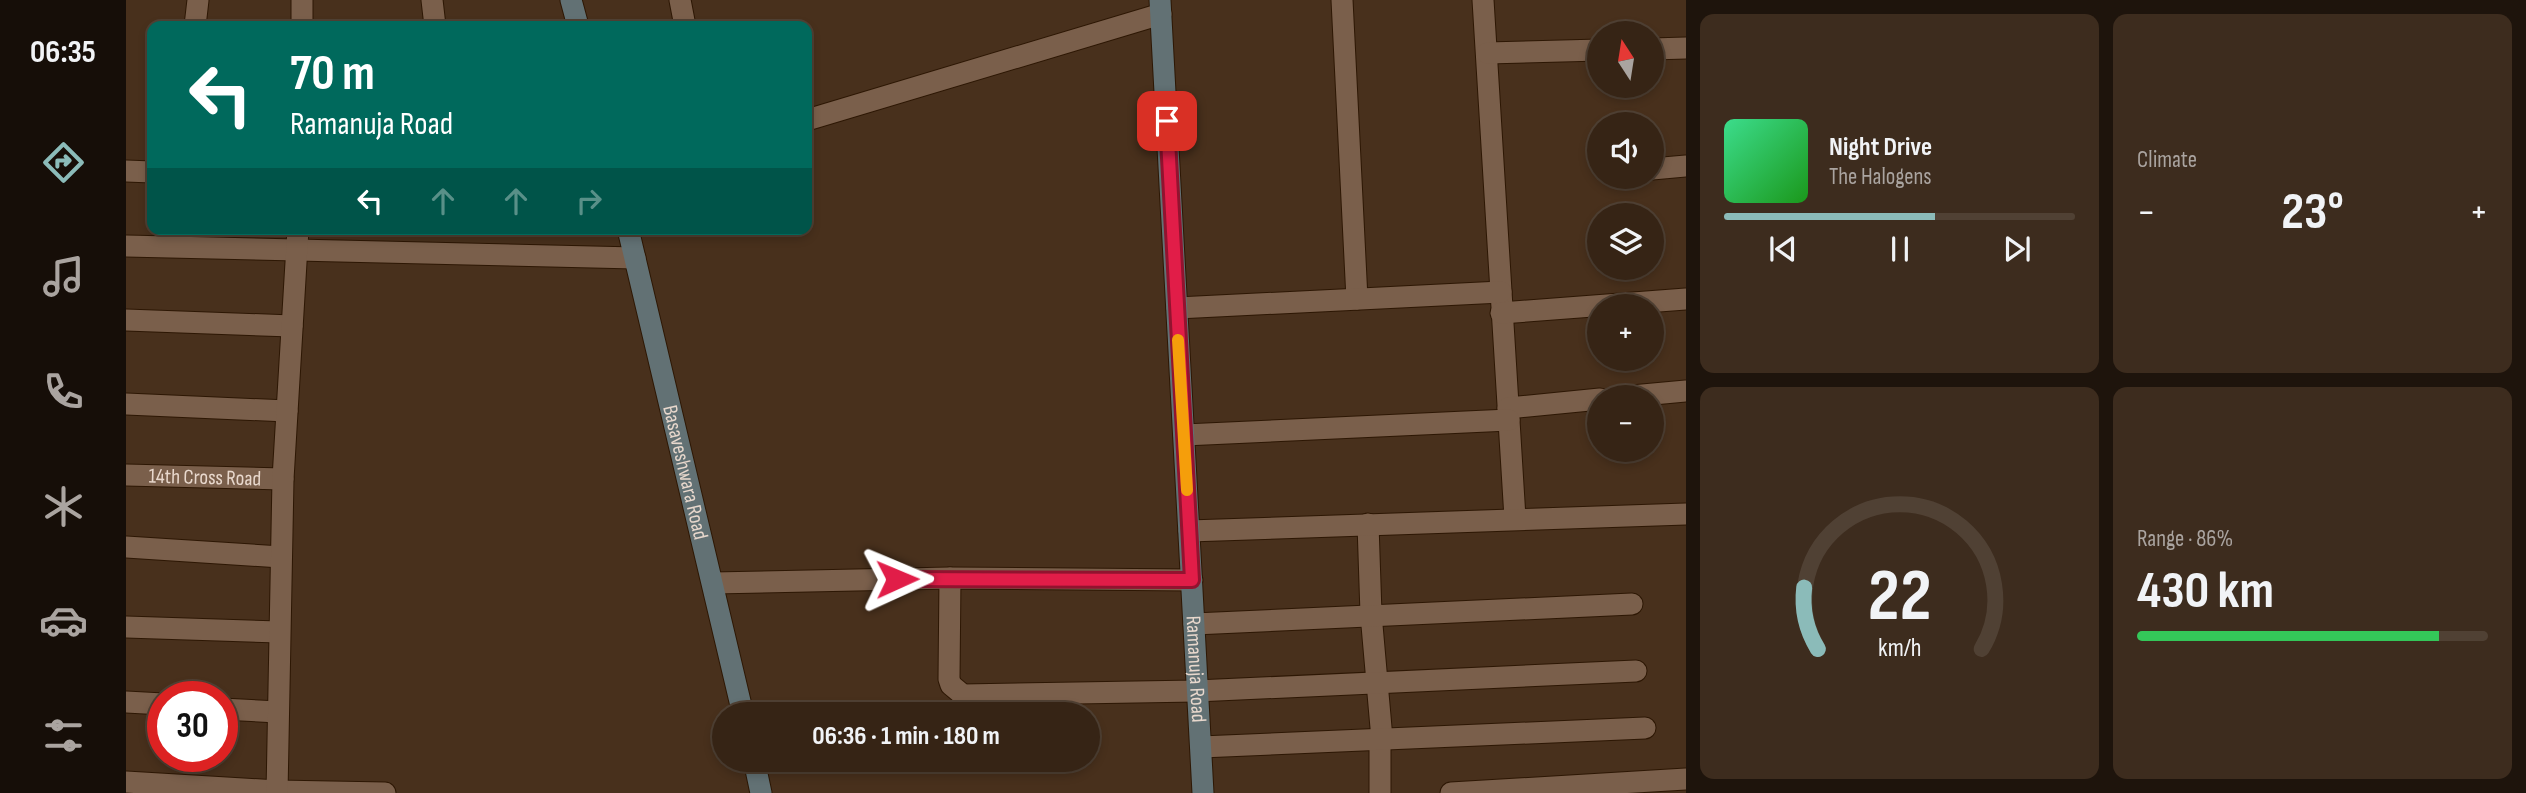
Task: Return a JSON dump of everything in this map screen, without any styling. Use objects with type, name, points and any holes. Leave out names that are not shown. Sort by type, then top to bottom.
[{"type":"street","points":[[196,21],[198,0]]},
{"type":"street","points":[[302,0],[302,21]]},
{"type":"street","points":[[432,0],[434,21]]},
{"type":"street","points":[[571,0],[577,21]]},
{"type":"street","points":[[680,0],[684,21]]},
{"type":"street","points":[[1342,0],[1357,299]]},
{"type":"street","points":[[1483,0],[1515,518]]},
{"type":"street","points":[[812,118],[1161,7]]},
{"type":"street","name":"Ramanuja Road","points":[[1161,7],[1203,793]]},
{"type":"street","points":[[1664,49],[1686,48]]},
{"type":"street","points":[[1487,53],[1587,50]]},
{"type":"street","points":[[1664,168],[1686,166]]},
{"type":"street","points":[[126,171],[147,172]]},
{"type":"street","points":[[277,792],[283,480],[298,235]]},
{"type":"street","name":"Basaveshwara Road","points":[[629,235],[740,702]]},
{"type":"street","points":[[126,246],[635,258]]},
{"type":"street","points":[[1177,308],[1357,299],[1501,302],[1686,299]]},
{"type":"street","points":[[126,320],[292,326]]},
{"type":"street","points":[[1664,393],[1686,391]]},
{"type":"street","points":[[1184,435],[1508,414],[1587,401]]},
{"type":"street","points":[[126,404],[287,411]]},
{"type":"street","name":"14th Cross Road","points":[[126,475],[283,480]]},
{"type":"street","points":[[1189,531],[1686,514]]},
{"type":"street","points":[[1368,524],[1371,614],[1382,739],[1380,793]]},
{"type":"street","points":[[126,547],[281,557]]},
{"type":"street","points":[[950,578],[949,679],[951,685],[963,695],[1196,691],[1636,671]]},
{"type":"street","points":[[713,583],[950,578],[1192,580]]},
{"type":"street","points":[[1194,624],[1632,604]]},
{"type":"street","points":[[126,627],[279,632]]},
{"type":"street","points":[[126,702],[147,703]]},
{"type":"street","points":[[238,710],[278,712]]},
{"type":"street","points":[[1201,747],[1645,728]]},
{"type":"street","points":[[757,772],[761,793]]},
{"type":"street","points":[[1451,793],[1686,779]]},
{"type":"street","points":[[126,782],[277,792],[385,793]]},
{"type":"slow traffic","points":[[1178,340],[1187,490]]},
{"type":"route","points":[[897,579],[1192,580],[1167,121]]}]
